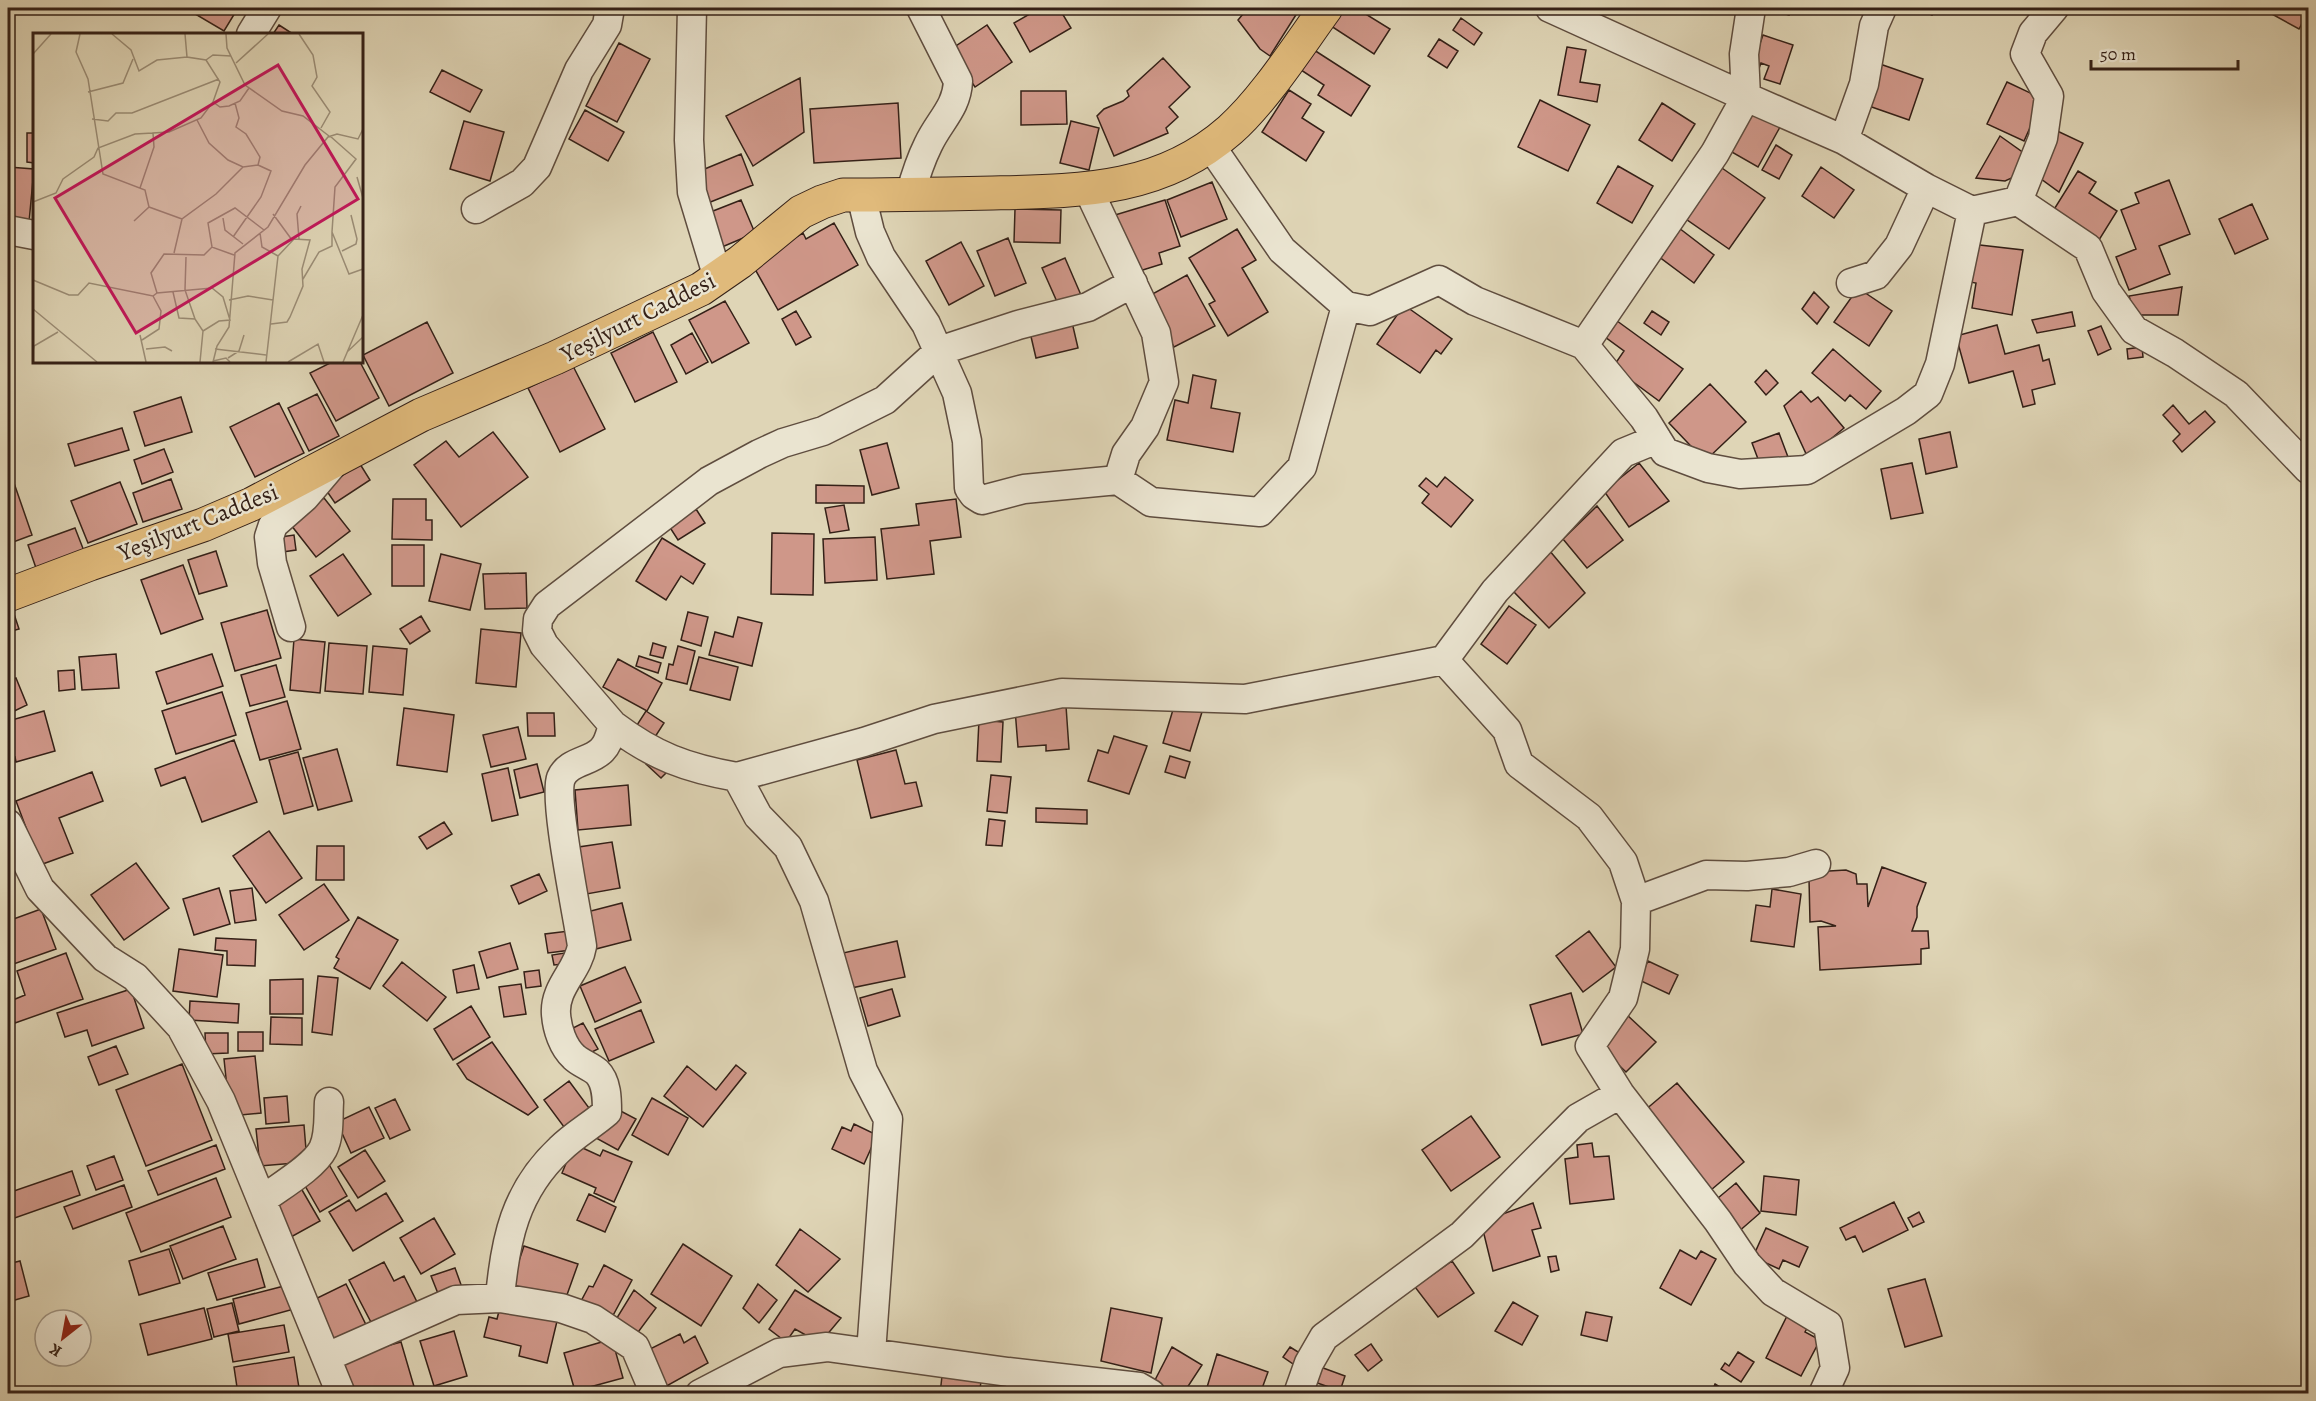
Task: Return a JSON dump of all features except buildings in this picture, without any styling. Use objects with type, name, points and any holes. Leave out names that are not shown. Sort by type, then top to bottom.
[{"type":"main road","name":"Yeşilyurt Caddesi","points":[[8,595],[203,525],[281,490],[420,415],[555,358],[701,289],[740,262],[801,212],[822,202],[843,195],[910,195],[1116,186],[1148,176],[1192,157],[1231,129],[1252,106],[1326,8]]},
{"type":"street","points":[[252,33],[267,8]]},
{"type":"street","points":[[476,209],[522,183],[537,167],[579,70],[607,25],[610,8]]},
{"type":"street","points":[[692,8],[689,140],[692,192],[718,278]]},
{"type":"street","points":[[910,195],[921,158],[958,94],[958,81],[921,8]]},
{"type":"street","points":[[1550,8],[1746,98],[1844,140],[1972,212],[2018,201],[2088,248],[2106,291],[2133,330],[2175,353],[2236,394],[2308,469]]},
{"type":"street","points":[[1584,345],[1715,153],[1746,98],[1744,54],[1752,8]]},
{"type":"street","points":[[1844,140],[1864,84],[1874,26],[1882,8]]},
{"type":"street","points":[[2018,201],[2043,138],[2049,96],[2025,54],[2033,33],[2054,8]]},
{"type":"street","points":[[1210,145],[1282,250],[1346,306],[1370,311],[1438,280],[1475,301],[1584,345],[1644,418],[1665,452],[1708,468],[1740,474],[1807,470],[1906,411],[1928,394],[1940,364],[1972,212]]},
{"type":"street","points":[[1851,283],[1876,275],[1899,246],[1926,188]]},
{"type":"street","points":[[1088,189],[1156,333],[1164,382],[1145,427],[1126,454],[1118,480]]},
{"type":"street","points":[[861,195],[870,232],[881,257],[926,324],[957,393],[967,441],[969,488],[982,500],[1024,489],[1118,480],[1151,502],[1260,512],[1302,466],[1346,306]]},
{"type":"street","points":[[8,231],[33,235]]},
{"type":"street","points":[[1133,283],[1088,307],[1018,325],[939,351],[885,400],[823,431],[783,442],[710,481],[547,605],[538,619],[537,631],[544,645],[613,725],[662,757],[700,771],[736,777],[864,742],[933,719],[1062,693],[1245,699],[1444,660],[1495,591],[1623,453],[1657,439]]},
{"type":"street","points":[[291,627],[272,562],[268,537],[273,525],[305,497],[335,461]]},
{"type":"street","points":[[1444,660],[1507,730],[1519,764],[1589,817],[1623,862],[1636,901],[1635,949],[1632,968],[1623,998],[1590,1046],[1620,1094],[1718,1221],[1747,1264],[1773,1292],[1828,1325],[1835,1368],[1823,1394]]},
{"type":"street","points":[[500,1298],[512,1223],[540,1169],[561,1147],[607,1112],[607,1095],[598,1074],[573,1056],[563,1041],[556,1014],[561,990],[568,975],[580,959],[582,946],[559,792],[561,778],[567,769],[602,751],[609,741],[613,725]]},
{"type":"street","points":[[736,777],[758,816],[788,847],[814,900],[863,1071],[888,1119],[871,1353]]},
{"type":"street","points":[[8,824],[39,889],[105,958],[135,977],[181,1027],[221,1101],[341,1394]]},
{"type":"street","points":[[1636,901],[1706,875],[1747,876],[1789,872],[1816,864]]},
{"type":"street","points":[[1298,1394],[1309,1363],[1324,1337],[1462,1235],[1578,1118],[1620,1094]]},
{"type":"street","points":[[262,1200],[316,1160],[323,1150],[327,1138],[329,1102]]},
{"type":"street","points":[[327,1357],[456,1300],[500,1298],[561,1308],[593,1319],[635,1347],[655,1394]]},
{"type":"street","points":[[700,1394],[779,1353],[827,1347],[1139,1387],[1151,1394]]}]
